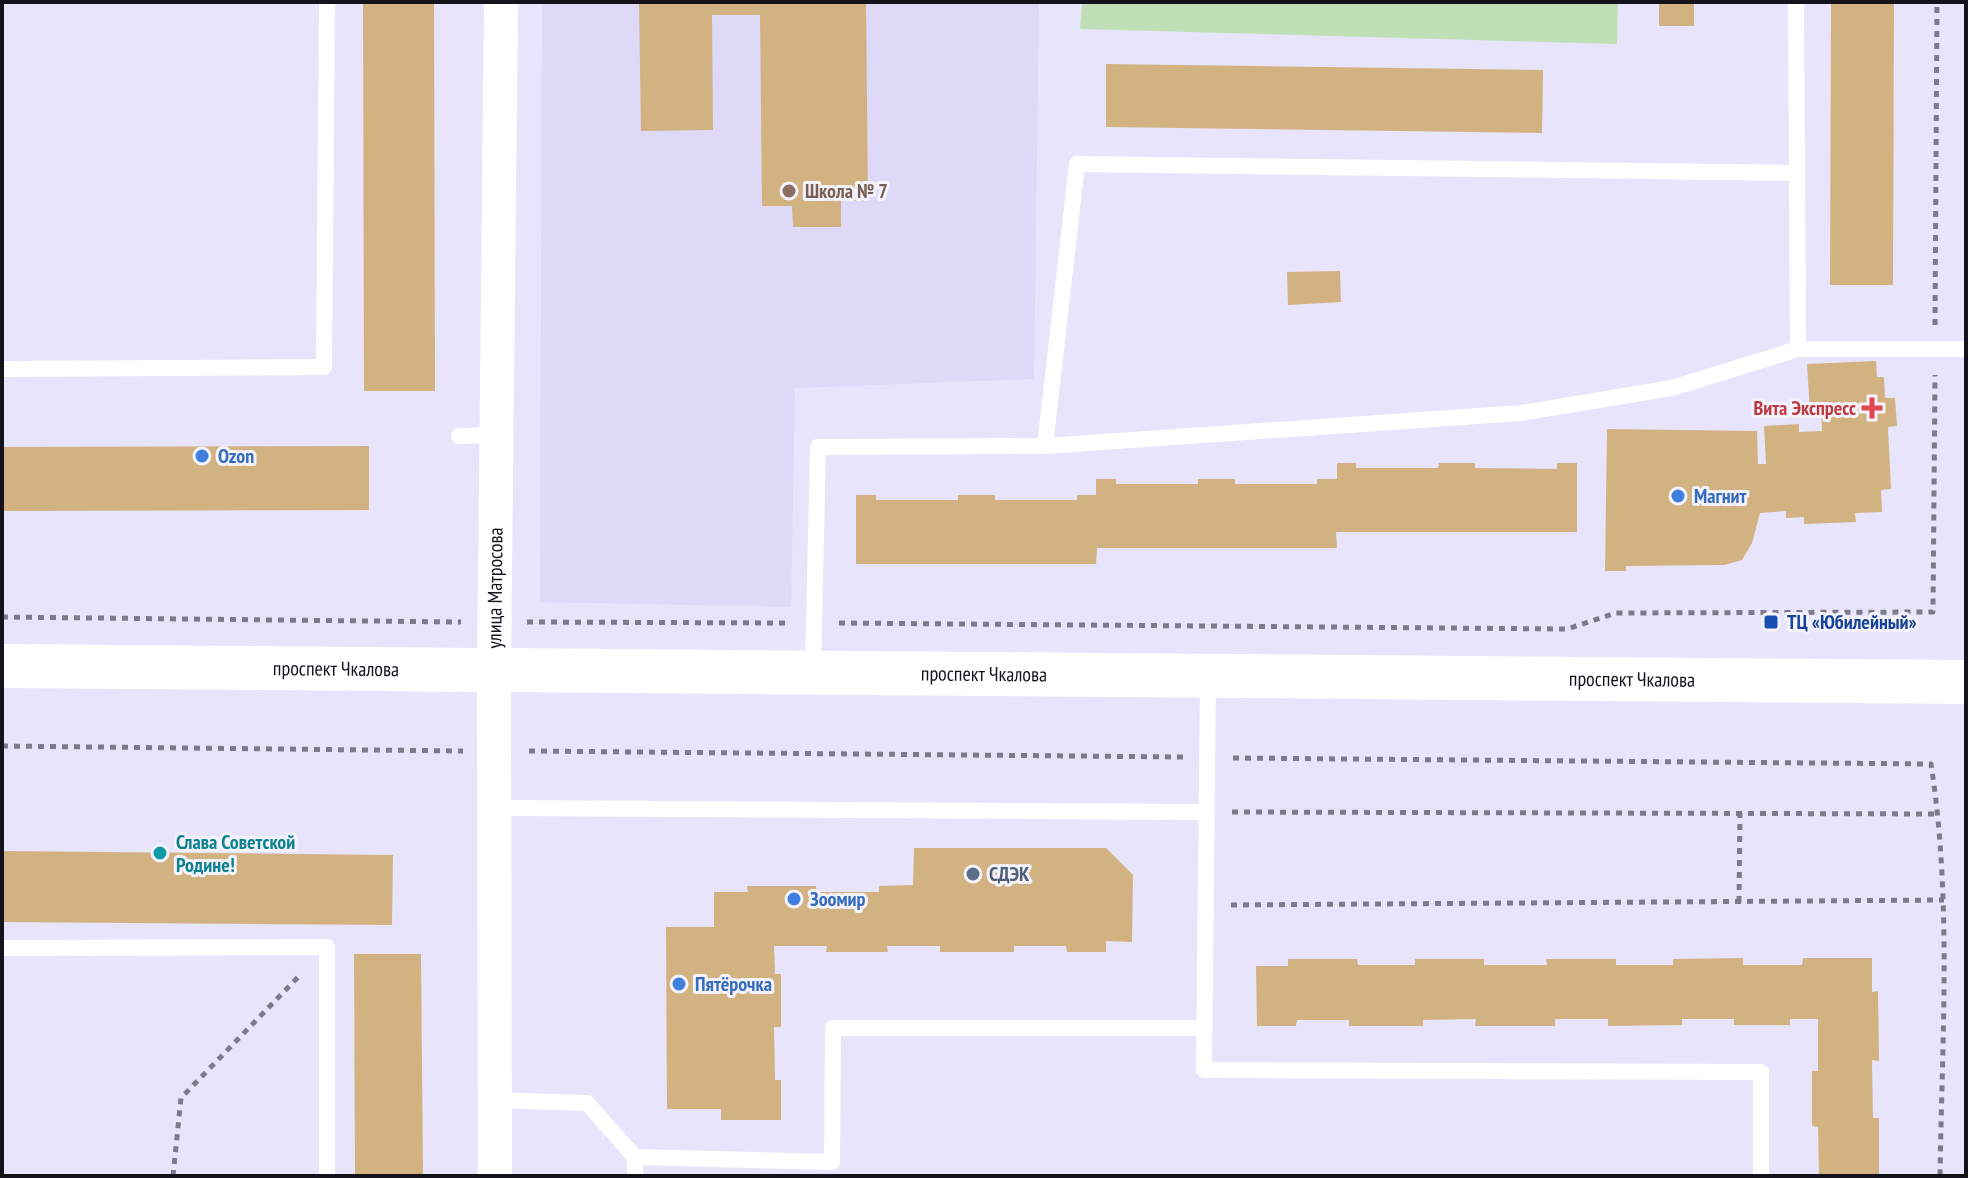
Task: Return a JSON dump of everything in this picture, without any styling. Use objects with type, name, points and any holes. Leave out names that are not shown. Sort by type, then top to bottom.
[{"type":"main road","name":"проспект Чкалова","points":[[2,666],[1966,682]]},
{"type":"street","name":"улица Матросова","points":[[495,1176],[494,670],[501,2]]},
{"type":"lane","points":[[2,369],[324,367],[327,2]]},
{"type":"lane","points":[[1796,2],[1798,349]]},
{"type":"lane","points":[[1045,446],[1077,164],[1797,173]]},
{"type":"lane","points":[[813,671],[818,447],[1045,446],[1521,413],[1672,388],[1798,349],[1966,349]]},
{"type":"lane","points":[[459,436],[498,435]]},
{"type":"lane","points":[[1208,676],[1204,1070],[1761,1072],[1761,1176]]},
{"type":"lane","points":[[494,808],[1207,812]]},
{"type":"lane","points":[[2,948],[327,947],[327,1176]]},
{"type":"lane","points":[[635,1157],[832,1162],[833,1028],[1204,1028]]},
{"type":"lane","points":[[495,1100],[587,1103],[635,1157],[635,1176]]},
{"type":"path","points":[[2,617],[1567,629],[1616,613],[1933,612],[1937,2]]},
{"type":"path","points":[[2,746],[1931,764],[1939,814],[1944,900],[1940,1176]]},
{"type":"path","points":[[1207,812],[1939,814]]},
{"type":"path","points":[[1739,902],[1740,813]]},
{"type":"path","points":[[1206,905],[1944,900]]},
{"type":"path","points":[[173,1176],[181,1098],[327,947]]},
{"type":"shaded area","name":"Школа № 7","points":[[542,2],[1039,2],[1034,379],[795,388],[791,607],[540,602]]},
{"type":"green space","points":[[1082,2],[1618,2],[1617,44],[1080,29]]},
{"type":"building","points":[[363,2],[434,2],[435,391],[364,391]]},
{"type":"building","points":[[639,2],[866,2],[868,201],[841,201],[841,227],[793,227],[792,206],[762,206],[760,15],[712,15],[713,130],[641,131]]},
{"type":"building","points":[[1659,2],[1694,2],[1694,26],[1659,26]]},
{"type":"building","points":[[1831,2],[1894,2],[1893,285],[1830,285]]},
{"type":"building","points":[[1106,64],[1543,70],[1542,133],[1106,127]]},
{"type":"building","points":[[1340,271],[1341,302],[1288,305],[1287,272]]},
{"type":"building","points":[[1876,361],[1877,377],[1884,377],[1885,398],[1895,398],[1897,426],[1888,427],[1891,489],[1881,490],[1882,512],[1855,513],[1856,522],[1804,524],[1804,517],[1786,518],[1786,511],[1760,513],[1752,543],[1742,560],[1724,565],[1626,566],[1626,571],[1605,571],[1607,429],[1757,431],[1758,464],[1766,464],[1764,426],[1799,424],[1799,432],[1822,431],[1821,412],[1810,412],[1807,364]]},
{"type":"building","points":[[369,446],[369,510],[2,511],[2,447]]},
{"type":"building","points":[[1337,463],[1356,463],[1356,468],[1438,468],[1439,463],[1475,463],[1475,468],[1557,469],[1557,463],[1577,463],[1577,532],[1336,532],[1337,548],[1097,548],[1096,564],[856,564],[856,495],[876,495],[876,500],[958,500],[958,495],[995,495],[995,500],[1077,500],[1077,495],[1096,495],[1096,479],[1116,479],[1116,484],[1198,484],[1198,479],[1235,479],[1235,484],[1317,484],[1317,479],[1337,479]]},
{"type":"building","points":[[914,848],[1106,848],[1133,875],[1132,942],[1106,941],[1106,952],[1067,952],[1066,946],[1014,946],[1014,952],[940,952],[940,946],[887,946],[888,952],[826,952],[827,946],[774,946],[775,974],[781,974],[781,1027],[774,1027],[775,1080],[781,1080],[781,1120],[721,1120],[721,1109],[667,1109],[666,927],[714,927],[714,892],[748,892],[747,886],[816,886],[816,892],[879,892],[879,886],[913,885]]},
{"type":"building","points":[[2,851],[393,855],[392,925],[2,922]]},
{"type":"building","points":[[354,954],[421,954],[423,1176],[355,1176]]},
{"type":"building","points":[[1743,958],[1743,965],[1802,965],[1803,958],[1872,958],[1872,992],[1878,991],[1879,1061],[1872,1060],[1873,1118],[1879,1118],[1879,1176],[1819,1176],[1818,1127],[1812,1126],[1812,1071],[1818,1071],[1818,1019],[1790,1019],[1790,1025],[1734,1025],[1734,1019],[1682,1019],[1682,1025],[1608,1026],[1608,1019],[1555,1019],[1555,1026],[1475,1026],[1476,1019],[1423,1020],[1423,1026],[1349,1026],[1349,1020],[1297,1020],[1296,1026],[1257,1026],[1256,966],[1288,966],[1288,959],[1357,959],[1358,965],[1415,965],[1415,959],[1484,959],[1484,965],[1547,965],[1546,959],[1616,959],[1616,965],[1673,965],[1673,959]]},
{"type":"place","name":"Школа № 7","points":[[789,191]]},
{"type":"place","name":"Вита Экспресс","points":[[1872,408]]},
{"type":"place","name":"Ozon","points":[[202,456]]},
{"type":"place","name":"Магнит","points":[[1678,496]]},
{"type":"place","name":"ТЦ «Юбилейный»","points":[[1771,622]]},
{"type":"place","name":"Слава Советской Родине!","points":[[160,853]]},
{"type":"place","name":"СДЭК","points":[[973,874]]},
{"type":"place","name":"Зоомир","points":[[794,899]]},
{"type":"place","name":"Пятёрочка","points":[[679,984]]}]
